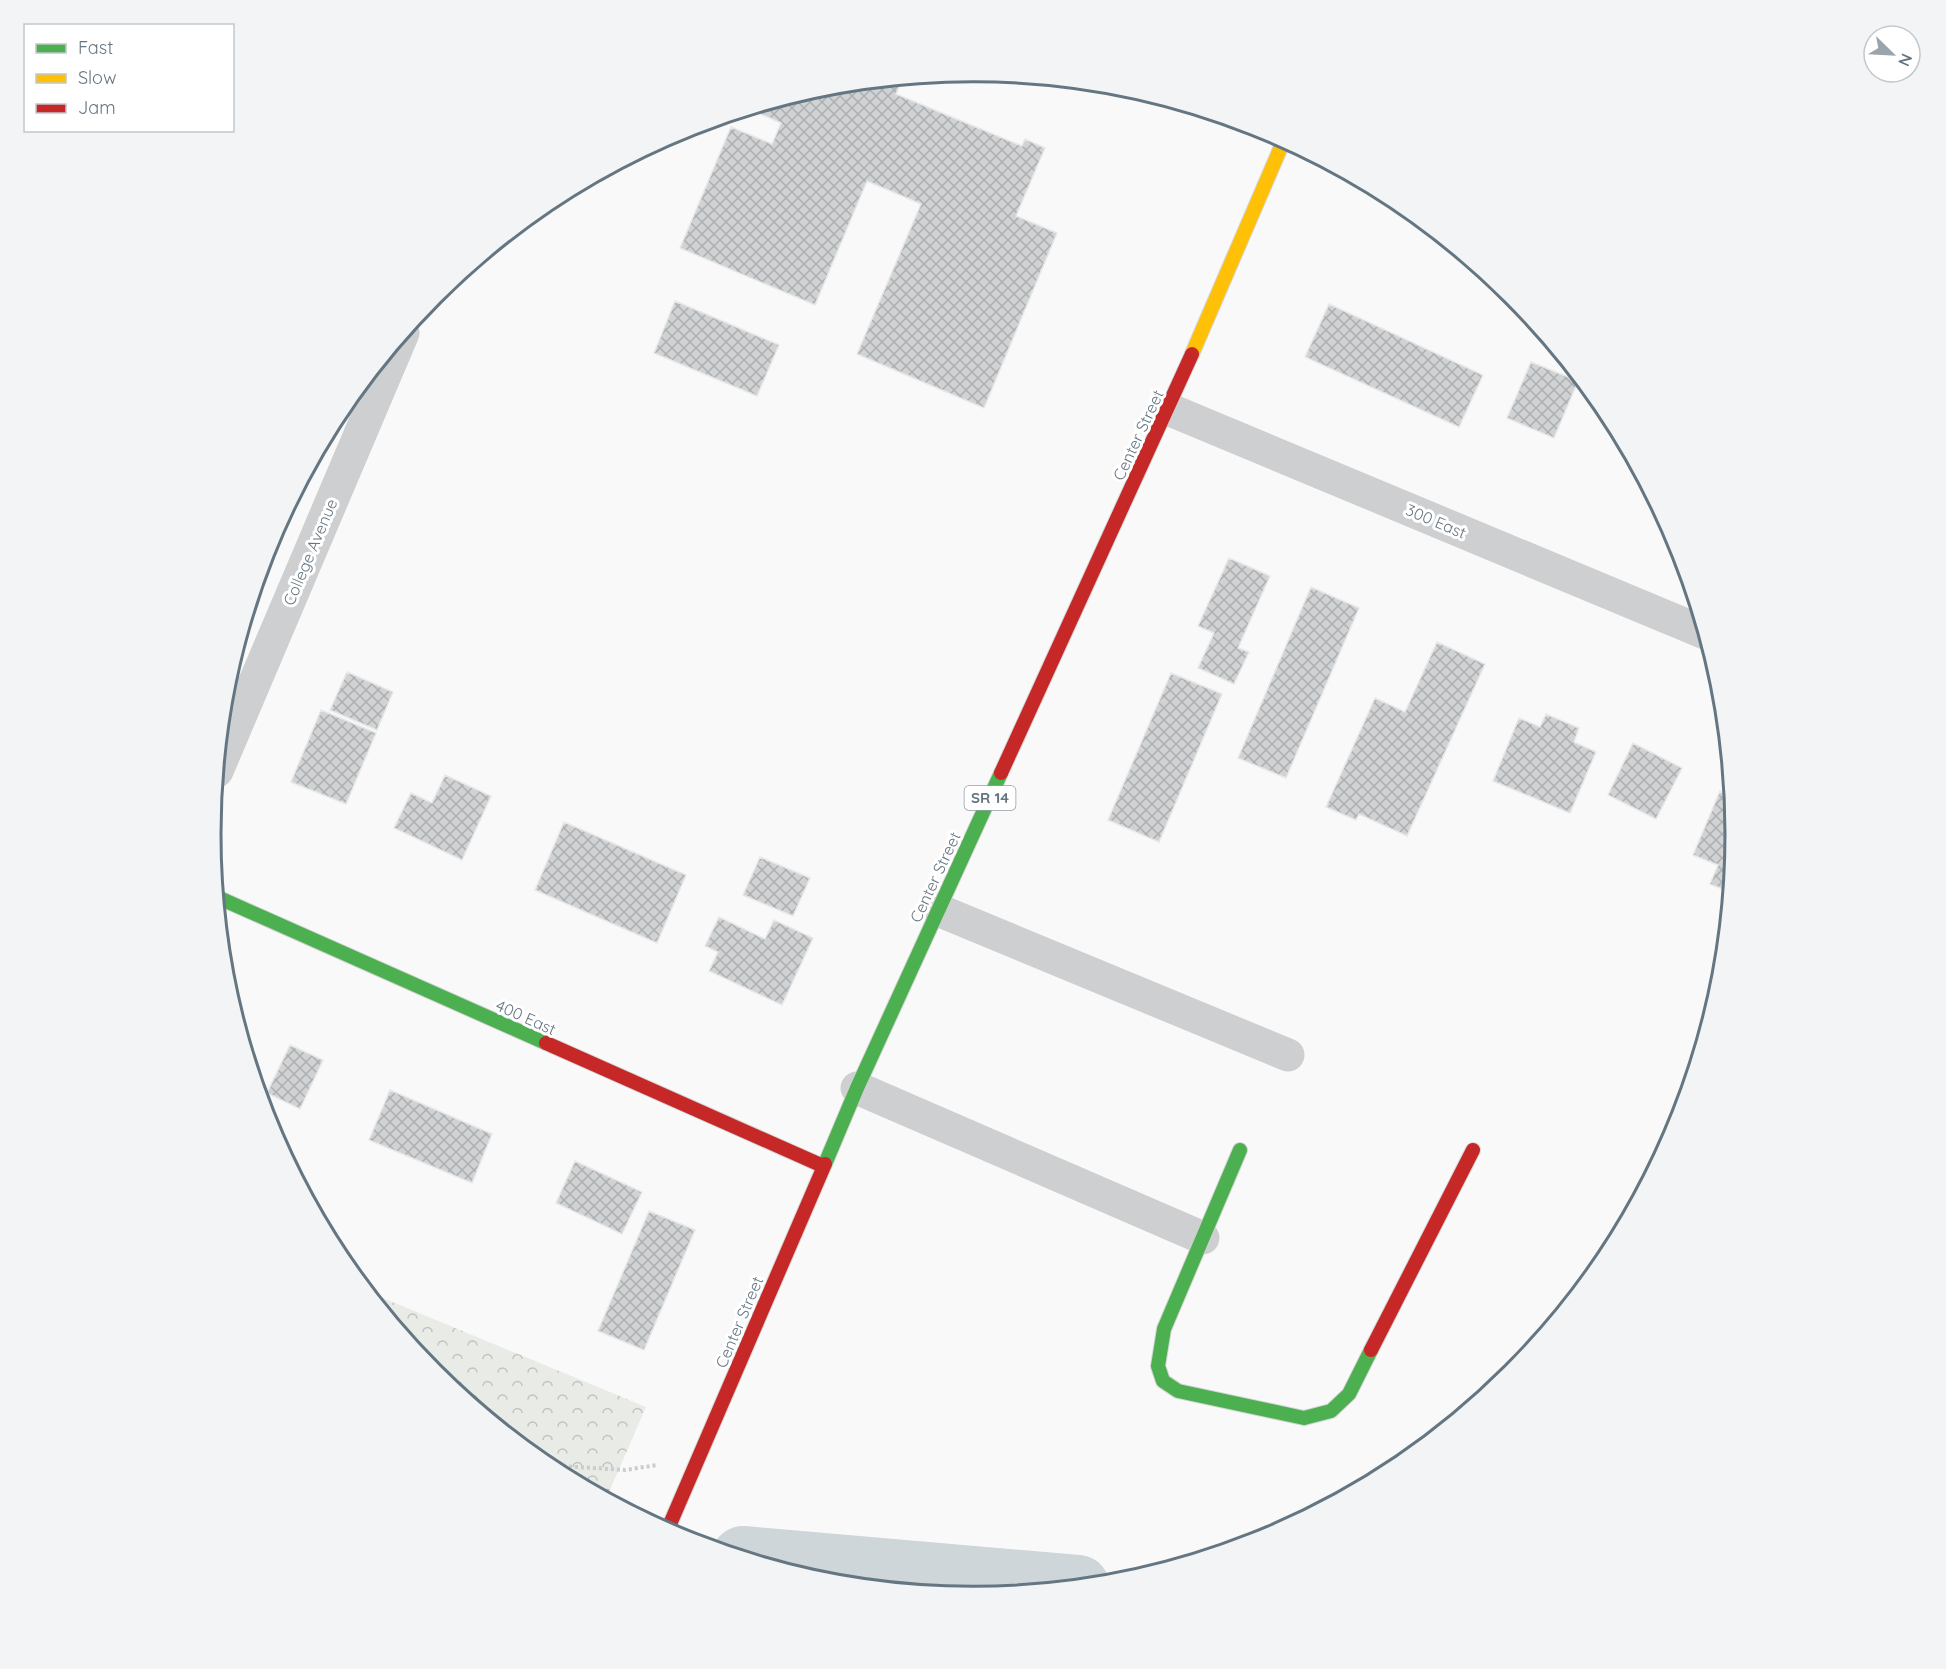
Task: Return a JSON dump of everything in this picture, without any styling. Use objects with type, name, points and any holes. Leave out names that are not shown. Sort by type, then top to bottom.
[{"type":"main road","name":"Center Street","points":[[671,1523],[856,1088],[1168,409],[1280,149]]},
{"type":"main road","name":"400 East","points":[[224,900],[823,1166]]},
{"type":"main road","points":[[1240,1150],[1164,1329],[1158,1366],[1162,1381],[1178,1391],[1304,1418],[1331,1411],[1349,1394],[1473,1150]]},
{"type":"street","name":"College Avenue","points":[[226,750],[393,357]]},
{"type":"street","name":"300 East","points":[[1168,409],[1696,629]]},
{"type":"street","points":[[938,910],[1288,1055]]},
{"type":"street","points":[[856,1088],[1203,1238]]},
{"type":"path","points":[[565,1466],[625,1470],[699,1457]]},
{"type":"green space","points":[[380,1297],[646,1407],[609,1492],[555,1460],[477,1400],[441,1366]]},
{"type":"building","points":[[900,86],[896,94],[1022,146],[1025,139],[1045,148],[1016,216],[1057,233],[984,408],[857,354],[921,204],[867,181],[815,305],[680,248],[731,127],[772,144],[781,123],[759,114],[826,97]]},
{"type":"building","points":[[675,301],[779,345],[757,396],[654,353]]},
{"type":"building","points":[[1329,304],[1483,375],[1459,427],[1305,357]]},
{"type":"building","points":[[1531,362],[1571,378],[1576,386],[1554,438],[1507,418]]},
{"type":"building","points":[[1229,558],[1270,576],[1238,648],[1249,652],[1234,684],[1198,668],[1214,633],[1198,626]]},
{"type":"building","points":[[1311,587],[1359,608],[1286,778],[1238,758]]},
{"type":"building","points":[[1437,642],[1485,664],[1407,836],[1359,814],[1356,820],[1326,807],[1375,698],[1405,712]]},
{"type":"building","points":[[347,672],[393,692],[377,730],[330,710]]},
{"type":"building","points":[[1171,673],[1222,694],[1159,842],[1108,820]]},
{"type":"building","points":[[321,710],[376,733],[346,804],[291,782]]},
{"type":"building","points":[[1546,714],[1579,728],[1574,742],[1596,752],[1570,813],[1493,781],[1519,718],[1540,727]]},
{"type":"building","points":[[1633,743],[1682,768],[1656,819],[1608,795]]},
{"type":"building","points":[[445,775],[491,796],[462,860],[394,828],[411,793],[432,803]]},
{"type":"building","points":[[1720,791],[1723,792],[1725,834],[1723,889],[1710,884],[1718,865],[1693,855]]},
{"type":"building","points":[[564,822],[686,875],[657,943],[535,890]]},
{"type":"building","points":[[760,857],[810,878],[793,916],[743,895]]},
{"type":"building","points":[[719,917],[765,939],[774,920],[813,938],[782,1005],[709,971],[718,952],[705,946]]},
{"type":"building","points":[[290,1045],[323,1060],[300,1109],[267,1093]]},
{"type":"building","points":[[390,1090],[492,1134],[472,1183],[369,1140]]},
{"type":"building","points":[[575,1161],[642,1192],[622,1234],[556,1203]]},
{"type":"building","points":[[649,1211],[695,1230],[644,1350],[598,1331]]},
{"type":"waterway","points":[[778,1561],[1037,1583]]},
{"type":"traffic: fast","points":[[825,1164],[857,1088],[1001,773]]},
{"type":"traffic: fast","points":[[224,900],[546,1043]]},
{"type":"traffic: fast","points":[[1240,1150],[1164,1329],[1158,1366],[1163,1381],[1178,1391],[1304,1418],[1331,1411],[1349,1394],[1371,1350]]},
{"type":"traffic: slow","points":[[1192,354],[1280,149]]},
{"type":"traffic: jam","points":[[1001,773],[1192,354]]},
{"type":"traffic: jam","points":[[546,1043],[823,1166]]},
{"type":"traffic: jam","points":[[1371,1350],[1473,1150]]},
{"type":"traffic: jam","points":[[671,1523],[825,1164]]}]
